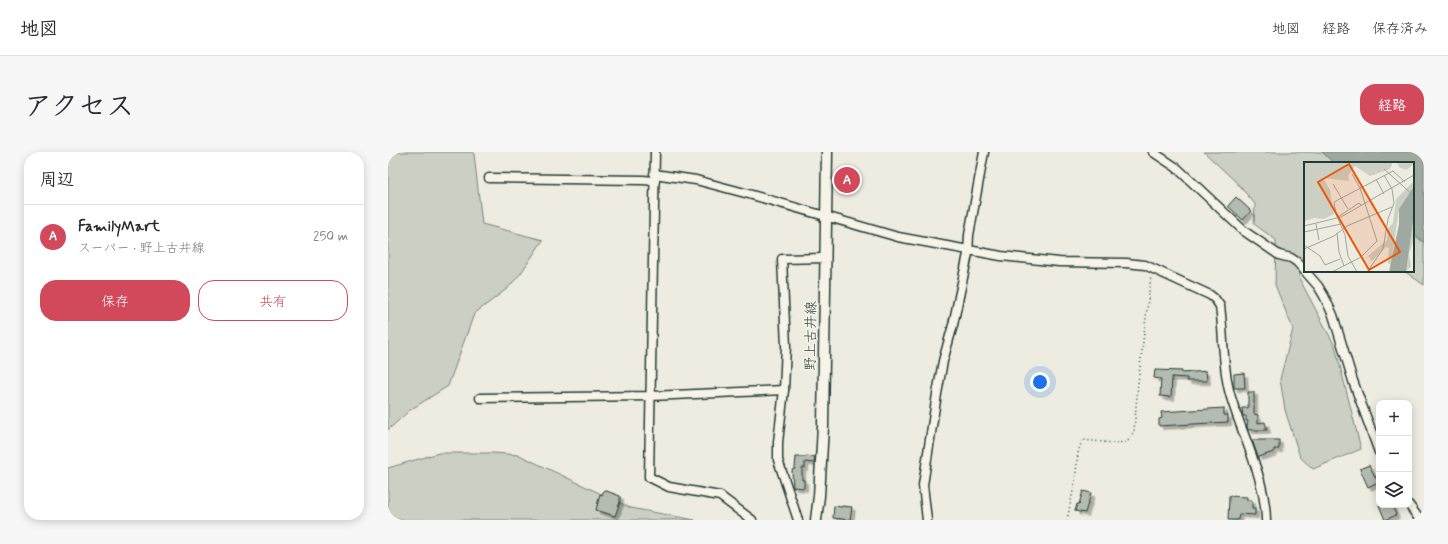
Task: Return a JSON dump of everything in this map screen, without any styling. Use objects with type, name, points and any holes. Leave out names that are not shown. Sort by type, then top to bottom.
[{"type":"main road","name":"野上古井線","points":[[816,520],[823,427],[827,152]]},
{"type":"street","points":[[655,152],[649,478],[669,487],[720,496],[752,520]]},
{"type":"street","points":[[927,520],[924,485],[930,439],[943,361],[968,249],[969,235],[984,152]]},
{"type":"street","points":[[1153,152],[1177,168],[1244,231],[1279,255],[1291,258],[1304,270]]},
{"type":"street","points":[[489,178],[643,180],[654,178],[696,180],[898,237],[1001,256],[1059,262],[1126,263],[1145,265],[1153,268],[1210,295],[1220,306],[1226,371],[1230,392],[1256,468],[1265,507],[1266,520]]},
{"type":"street","points":[[798,520],[778,460],[778,442],[784,390],[786,346],[782,259],[825,258]]},
{"type":"street","points":[[1306,272],[1318,286],[1333,315],[1353,381],[1376,444]]},
{"type":"street","points":[[480,398],[651,396],[784,390]]},
{"type":"street","points":[[1411,508],[1420,520]]},
{"type":"path","points":[[1067,520],[1075,481],[1078,453],[1082,440],[1114,443],[1126,442],[1129,440],[1134,431],[1150,277],[1153,268]]},
{"type":"shaded area","points":[[388,152],[472,152],[474,154],[482,224],[543,240],[521,273],[508,288],[474,314],[448,386],[410,410],[388,430]]},
{"type":"shaded area","points":[[1204,152],[1322,152],[1333,162],[1304,162],[1304,254],[1299,278],[1335,346],[1361,449],[1313,469],[1300,457],[1285,410],[1280,379],[1293,329],[1275,285],[1276,240],[1254,224],[1255,204],[1236,182]]},
{"type":"shaded area","points":[[1322,152],[1424,152],[1424,243],[1414,234],[1414,162],[1333,162]]},
{"type":"shaded area","points":[[1414,234],[1424,243],[1424,285],[1405,272],[1414,272]]},
{"type":"shaded area","points":[[439,453],[493,453],[519,455],[631,508],[695,520],[388,520],[388,468]]},
{"type":"building","points":[[1236,197],[1251,211],[1243,220],[1228,206]]},
{"type":"building","points":[[1155,370],[1182,371],[1182,373],[1206,371],[1207,381],[1187,381],[1187,378],[1172,377],[1171,397],[1160,396],[1161,379],[1154,378]]},
{"type":"building","points":[[1244,373],[1245,388],[1234,388],[1234,374]]},
{"type":"building","points":[[1248,392],[1254,392],[1254,414],[1258,415],[1258,423],[1265,422],[1267,430],[1248,430],[1248,421],[1246,421],[1246,416],[1243,416],[1242,408],[1248,408]]},
{"type":"building","points":[[1224,408],[1224,415],[1228,415],[1228,422],[1159,426],[1159,419],[1162,418],[1161,412]]},
{"type":"building","points":[[1252,440],[1279,440],[1279,449],[1274,449],[1274,452],[1258,457]]},
{"type":"building","points":[[796,457],[815,457],[814,463],[805,462],[805,468],[802,468],[804,488],[793,487],[792,471],[795,469]]},
{"type":"building","points":[[1369,465],[1376,478],[1376,483],[1368,487],[1360,469]]},
{"type":"building","points":[[604,490],[620,496],[620,502],[615,516],[596,510],[600,494],[602,495]]},
{"type":"building","points":[[1083,491],[1091,493],[1085,513],[1075,511]]},
{"type":"building","points":[[1229,496],[1247,497],[1247,500],[1252,500],[1252,508],[1255,508],[1255,515],[1239,514],[1238,520],[1228,520]]},
{"type":"building","points":[[834,506],[852,507],[850,520],[833,518]]},
{"type":"building","points":[[1380,508],[1393,508],[1396,515],[1385,520]]},
{"type":"place","name":"FamilyMart","points":[[847,180]]}]
